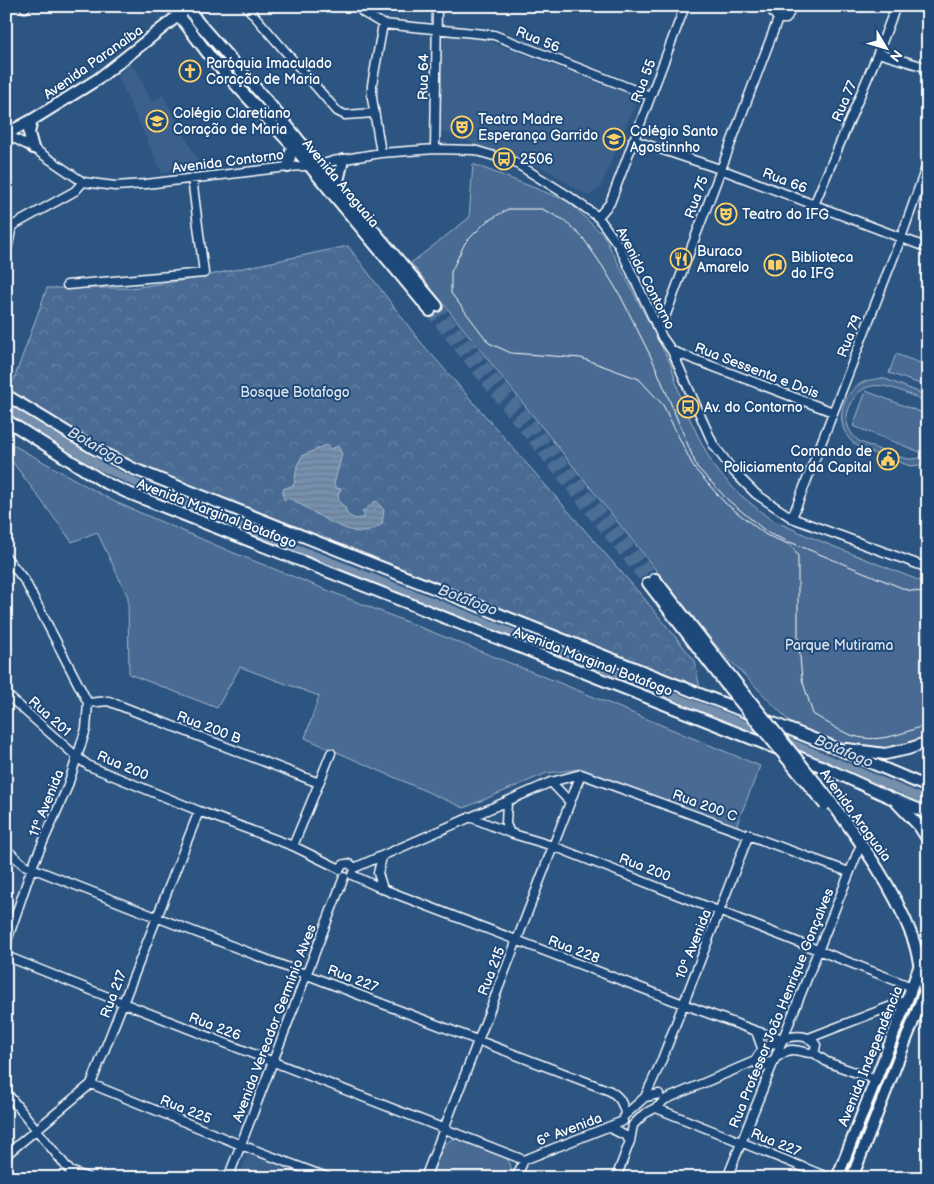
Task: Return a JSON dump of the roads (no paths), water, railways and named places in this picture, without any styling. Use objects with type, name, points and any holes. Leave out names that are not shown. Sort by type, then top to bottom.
[{"type":"main road","name":"Avenida Araguaia","points":[[172,6],[212,59],[292,146],[433,308],[320,165],[198,22],[189,7]]},
{"type":"main road","name":"Avenida Paranaíba","points":[[6,134],[98,79],[189,7]]},
{"type":"main road","points":[[32,120],[28,133],[32,148]]},
{"type":"main road","points":[[288,167],[292,146]]},
{"type":"main road","points":[[340,190],[338,181],[343,160]]},
{"type":"main road","name":"Avenida Marginal Botafogo","points":[[6,395],[94,448],[134,469],[836,748],[928,787]]},
{"type":"main road","name":"Avenida Marginal Botafogo","points":[[6,420],[104,482],[126,492],[821,766],[928,813]]},
{"type":"main road","name":"Avenida Araguaia","points":[[651,581],[878,867],[893,893],[913,938],[919,968],[927,990]]},
{"type":"main road","points":[[836,748],[885,754],[928,742]]},
{"type":"main road","points":[[893,799],[919,826],[928,840]]},
{"type":"main road","name":"Avenida Araguaia","points":[[828,803],[890,899],[908,944],[912,961],[912,987]]},
{"type":"main road","points":[[913,938],[928,936]]},
{"type":"main road","name":"Avenida Independência","points":[[837,1178],[928,943]]},
{"type":"main road","name":"Rua 200","points":[[912,987],[927,990]]},
{"type":"main road","name":"Avenida Independência","points":[[852,1178],[927,990]]},
{"type":"street","points":[[246,6],[337,111],[345,115],[374,113]]},
{"type":"street","name":"Rua 56","points":[[357,6],[364,13],[383,24],[494,35],[650,96]]},
{"type":"street","name":"Rua 64","points":[[435,149],[437,6]]},
{"type":"street","points":[[674,6],[684,8]]},
{"type":"street","points":[[770,6],[778,19],[786,19],[793,6]]},
{"type":"street","name":"Rua 77","points":[[814,205],[896,6]]},
{"type":"street","name":"Rua 55","points":[[598,217],[610,203],[684,8]]},
{"type":"street","name":"Rua 75","points":[[656,326],[665,316],[778,19]]},
{"type":"street","points":[[381,153],[374,113],[372,85],[383,24]]},
{"type":"street","points":[[878,53],[928,68]]},
{"type":"street","name":"Avenida Contorno","points":[[6,134],[32,148],[83,182],[115,186],[320,165],[381,153],[435,149],[474,150],[514,162],[598,217],[619,246],[656,326],[672,351],[713,444],[725,462],[756,494],[792,518],[928,568]]},
{"type":"street","name":"Rua 66","points":[[633,140],[720,169],[928,248]]},
{"type":"street","name":"Rua 79","points":[[792,518],[928,162]]},
{"type":"street","points":[[67,285],[204,273],[192,178]]},
{"type":"street","points":[[6,255],[9,227],[75,191],[83,182]]},
{"type":"street","name":"Rua Sessenta e Dois","points":[[672,351],[833,412]]},
{"type":"street","points":[[7,559],[25,581],[88,703]]},
{"type":"street","name":"Rua 201","points":[[6,694],[76,757]]},
{"type":"street","name":"Rua 200 B","points":[[88,703],[108,701],[319,783]]},
{"type":"street","name":"Rua 200","points":[[88,703],[86,729],[76,757],[89,766],[198,811],[293,846],[340,869]]},
{"type":"street","points":[[293,846],[331,753]]},
{"type":"street","name":"11ª Avenida","points":[[6,944],[32,867],[68,788],[76,757]]},
{"type":"street","points":[[353,871],[349,864],[346,863],[340,869],[344,877],[350,877],[353,871],[470,817],[551,782],[581,774]]},
{"type":"street","name":"Rua 215","points":[[425,1178],[581,774]]},
{"type":"street","name":"Rua 200 C","points":[[581,774],[849,872]]},
{"type":"street","points":[[551,782],[570,802]]},
{"type":"street","points":[[506,801],[506,824],[510,833]]},
{"type":"street","name":"Rua 217","points":[[6,1155],[91,1084],[198,811]]},
{"type":"street","name":"Rua 200","points":[[470,817],[510,833],[554,846],[912,987]]},
{"type":"street","name":"10ª Avenida","points":[[645,1097],[661,1062],[749,834]]},
{"type":"street","name":"Rua 227","points":[[6,849],[24,865],[610,1091],[618,1096],[622,1102],[624,1117]]},
{"type":"street","name":"Rua Professor João Henrique Gonçalves","points":[[727,1178],[859,849]]},
{"type":"street","points":[[382,857],[378,874],[383,888]]},
{"type":"street","name":"Rua 228","points":[[353,871],[383,888],[516,941],[756,1031],[784,1039]]},
{"type":"street","name":"Avenida Vereador Germínio Alves","points":[[228,1178],[344,877]]},
{"type":"street","name":"Rua 226","points":[[6,956],[524,1160]]},
{"type":"street","points":[[809,1038],[907,1000]]},
{"type":"street","points":[[756,1031],[763,1051]]},
{"type":"street","points":[[755,1062],[757,1056],[763,1051],[784,1039],[802,1036],[809,1038],[816,1045],[814,1052],[827,1062],[876,1080]]},
{"type":"street","name":"6ª Avenida","points":[[524,1160],[608,1127],[624,1117],[645,1097],[661,1097],[755,1062],[763,1066],[792,1050],[810,1054],[814,1052]]},
{"type":"street","name":"10ª Avenida","points":[[661,1062],[658,1082],[661,1097]]},
{"type":"street","name":"Rua 225","points":[[91,1084],[241,1145],[329,1178]]},
{"type":"street","points":[[6,1092],[71,1174],[88,1178]]},
{"type":"street","name":"6ª Avenida","points":[[624,1117],[628,1126],[633,1125],[644,1114],[656,1108],[661,1097]]},
{"type":"street","name":"Rua 227","points":[[656,1108],[830,1178]]},
{"type":"street","points":[[616,1178],[630,1141],[633,1125]]},
{"type":"street","points":[[608,1127],[626,1136],[630,1141]]},
{"type":"street","points":[[440,1137],[455,1132]]},
{"type":"street","points":[[516,1178],[524,1160]]},
{"type":"waterway","name":"Botafogo","points":[[6,408],[104,468],[164,496],[764,732]]},
{"type":"waterway","name":"Botafogo","points":[[781,739],[928,801]]},
{"type":"tunnel","points":[[437,306],[655,579]]},
{"type":"tunnel","points":[[430,311],[648,583]]},
{"type":"tram line","points":[[928,593],[907,590],[768,533],[728,500],[697,467],[654,363],[621,297],[583,238],[564,220],[542,209],[508,209],[486,222],[465,243],[451,272],[451,293],[489,343],[511,353],[581,358],[639,379],[663,405],[694,468],[725,503],[766,535],[791,545],[798,556],[798,635],[802,679],[813,714],[848,734],[869,738],[888,737],[928,724]]},
{"type":"place","name":"Paróquia Imaculado Coração de Maria","points":[[190,71]]},
{"type":"place","name":"Colégio Claretiano Coração de Maria","points":[[157,121]]},
{"type":"place","name":"Teatro Madre Esperança Garrido","points":[[462,127]]},
{"type":"place","name":"Colégio Santo Agostinnho","points":[[614,139]]},
{"type":"place","name":"2506","points":[[504,159]]},
{"type":"place","name":"Teatro do IFG","points":[[726,214]]},
{"type":"place","name":"Buraco Amarelo","points":[[681,259]]},
{"type":"place","name":"Biblioteca do IFG","points":[[775,265]]},
{"type":"place","name":"Av. do Contorno","points":[[688,407]]},
{"type":"place","name":"Comando de Policiamento da Capital","points":[[888,459]]},
{"type":"park label","name":"Bosque Botafogo","points":[[295,392]]},
{"type":"park label","name":"Parque Mutirama","points":[[839,645]]}]
